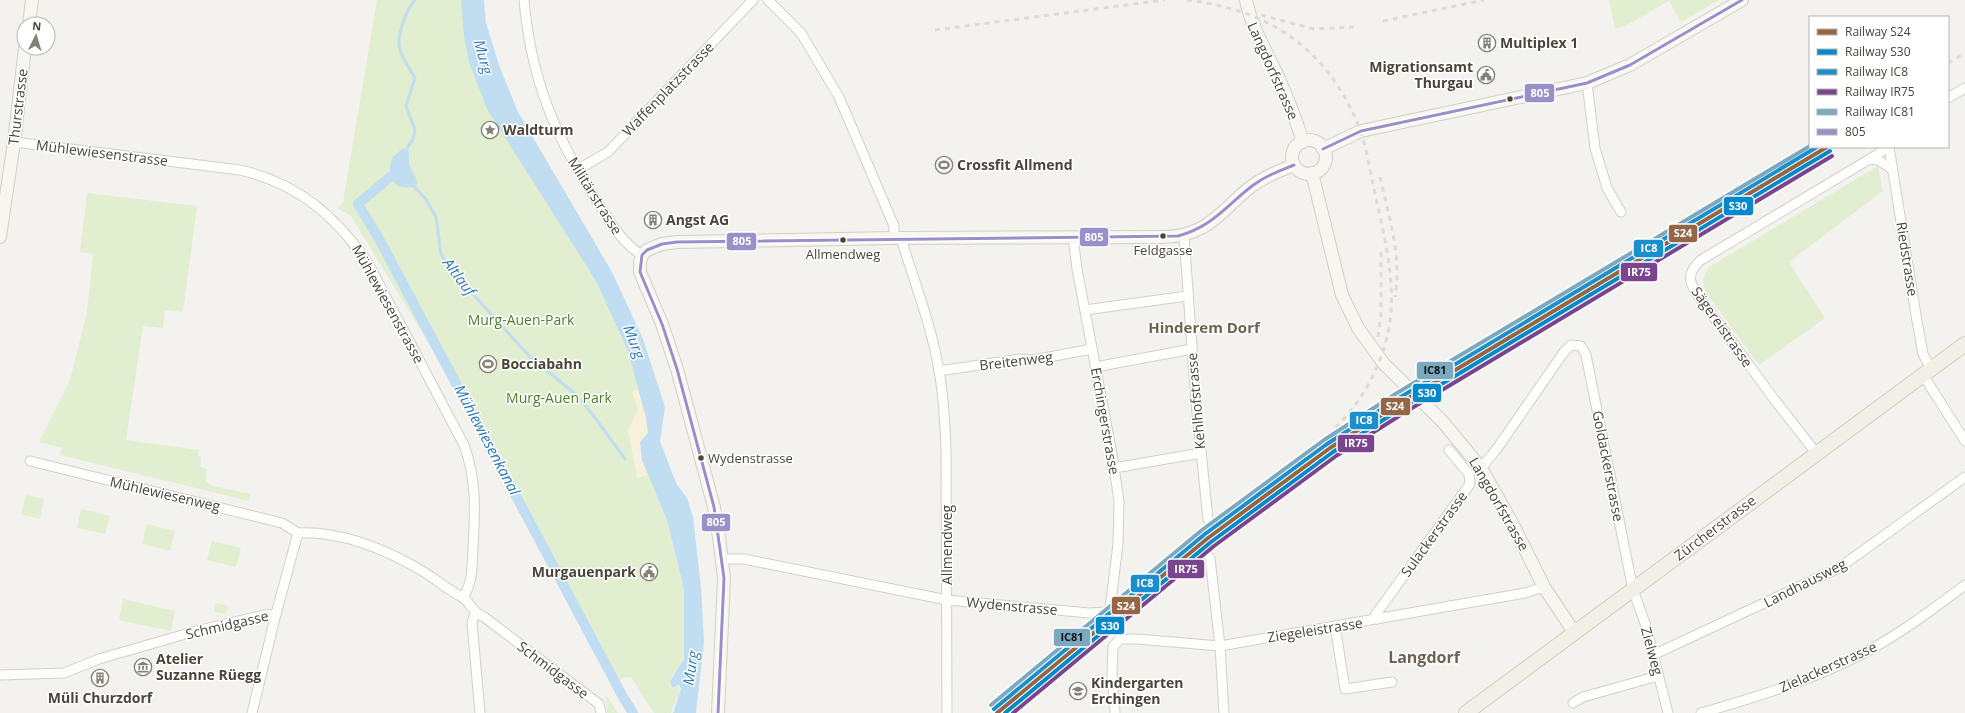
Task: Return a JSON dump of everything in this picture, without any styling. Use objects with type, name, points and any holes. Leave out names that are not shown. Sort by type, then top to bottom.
[{"type":"main road","name":"Zürcherstrasse","points":[[1466,711],[1633,590],[1965,344]]},
{"type":"street","points":[[30,16],[32,0]]},
{"type":"street","name":"Militärstrasse","points":[[524,0],[528,37],[542,95],[566,150],[577,170],[620,237],[642,255]]},
{"type":"street","name":"Waffenplatzstrasse","points":[[577,170],[608,152],[753,0]]},
{"type":"street","name":"Allmendweg","points":[[768,0],[801,33],[838,97],[903,245],[933,342],[939,371],[946,450],[947,713]]},
{"type":"street","name":"Langdorfstrasse","points":[[1246,0],[1249,17],[1256,35],[1279,78],[1303,142]]},
{"type":"street","points":[[1323,149],[1360,131],[1587,83],[1630,65],[1742,0]]},
{"type":"street","name":"Thurstrasse","points":[[0,237],[14,142],[24,56]]},
{"type":"street","points":[[1587,83],[1595,148],[1608,188],[1621,212]]},
{"type":"street","points":[[1949,97],[1965,88]]},
{"type":"street","name":"Mühlewiesenstrasse","points":[[14,142],[240,170],[261,175],[292,188],[322,209],[353,240],[368,263],[464,445],[472,469],[475,513],[471,583],[463,598]]},
{"type":"street","points":[[1303,142],[1316,142],[1323,149],[1325,159],[1324,164],[1321,168],[1312,173],[1300,171],[1294,165],[1292,154],[1294,148],[1303,142]]},
{"type":"street","name":"Sägereistrasse","points":[[1817,454],[1774,399],[1691,286],[1690,276],[1693,267],[1701,260],[1870,159],[1886,148]]},
{"type":"street","name":"Riedstrasse","points":[[1887,148],[1917,323],[1927,372],[1965,441]]},
{"type":"street","points":[[1870,159],[1878,160],[1892,169]]},
{"type":"street","points":[[718,713],[723,618],[722,559],[714,507],[679,375],[662,324],[640,272],[642,255],[652,247],[677,242],[899,238],[1163,238],[1184,235],[1208,225],[1258,182],[1294,165]]},
{"type":"street","name":"Langdorfstrasse","points":[[1312,173],[1342,294],[1358,328],[1384,364],[1442,421],[1481,468],[1511,521],[1544,587],[1574,632]]},
{"type":"street","name":"Kehlhofstrasse","points":[[1184,235],[1187,296],[1208,519]]},
{"type":"street","name":"Erchingerstrasse","points":[[1073,238],[1114,468],[1118,501],[1119,530],[1111,605]]},
{"type":"street","points":[[1085,310],[1187,296]]},
{"type":"street","name":"Goldackerstrasse","points":[[1481,468],[1496,450],[1564,352],[1571,345],[1578,345],[1584,350],[1586,355],[1633,590]]},
{"type":"street","name":"Breitenweg","points":[[939,371],[1020,359],[1033,360],[1092,349]]},
{"type":"street","points":[[1095,367],[1192,349]]},
{"type":"street","name":"Sulackerstrasse","points":[[1377,619],[1376,614],[1470,484],[1469,474],[1449,450]]},
{"type":"street","points":[[1114,468],[1201,453]]},
{"type":"street","name":"Mühlewiesenweg","points":[[30,461],[282,523],[298,534]]},
{"type":"street","name":"Landhausweg","points":[[1653,655],[1839,568],[1965,477]]},
{"type":"street","name":"Schmidgasse","points":[[0,675],[64,673],[99,659],[196,631],[264,614],[276,614],[298,534],[314,533],[372,547],[399,558],[425,573],[463,598],[475,613],[484,617],[599,704],[602,713]]},
{"type":"street","name":"Wydenstrasse","points":[[722,559],[739,558],[947,600],[1089,613],[1106,612],[1111,605]]},
{"type":"street","points":[[1210,558],[1220,646],[1224,713]]},
{"type":"street","name":"Zielackerstrasse","points":[[1701,713],[1763,695],[1835,667],[1882,642],[1937,606],[1965,585]]},
{"type":"street","name":"Ziegeleistrasse","points":[[1115,713],[1112,647],[1120,639],[1220,646],[1525,593],[1544,587]]},
{"type":"street","name":"Zielweg","points":[[1633,590],[1646,626],[1668,713]]},
{"type":"street","points":[[475,613],[472,623],[480,713]]},
{"type":"street","points":[[252,713],[276,614]]},
{"type":"street","points":[[1335,626],[1345,689],[1392,682]]},
{"type":"street","points":[[1573,703],[1583,697],[1658,676]]},
{"type":"green space","name":"Murg-Auen-Park","points":[[377,0],[469,0],[482,95],[596,281],[628,351],[647,382],[642,460],[667,520],[684,589],[684,659],[670,679],[671,689],[678,686],[680,690],[671,713],[654,713],[631,677],[624,678],[613,684],[495,452],[351,216],[337,208],[343,202]]},
{"type":"green space","points":[[1609,0],[1719,0],[1681,22],[1669,1],[1625,26],[1615,29]]},
{"type":"green space","points":[[1878,166],[1883,191],[1789,262],[1825,318],[1759,365],[1705,291],[1703,278],[1709,267]]},
{"type":"green space","points":[[87,193],[197,206],[183,312],[165,310],[163,328],[143,326],[126,440],[199,450],[198,456],[201,457],[200,467],[207,469],[206,481],[213,486],[250,494],[249,501],[60,455],[62,448],[39,442],[70,380],[87,312],[93,254],[80,252]]},
{"type":"green space","points":[[26,495],[44,499],[40,519],[21,514]]},
{"type":"green space","points":[[81,509],[110,516],[105,534],[77,528]]},
{"type":"green space","points":[[147,524],[175,531],[170,551],[142,544]]},
{"type":"green space","points":[[212,541],[241,548],[236,567],[207,560]]},
{"type":"green space","points":[[123,599],[175,611],[171,631],[119,620]]},
{"type":"green space","points":[[216,603],[228,606],[226,614],[214,612]]},
{"type":"green space","points":[[607,696],[618,713],[607,713]]},
{"type":"sand","points":[[640,387],[649,418],[648,433],[645,441],[648,475],[637,478],[628,430],[638,409],[632,392]]},
{"type":"water","name":"Murg","points":[[461,0],[484,0],[486,23],[500,68],[518,112],[612,272],[643,339],[665,407],[660,441],[676,483],[687,498],[693,517],[701,587],[704,642],[696,713],[673,713],[681,689],[679,685],[672,688],[670,681],[684,659],[684,589],[667,520],[642,460],[640,442],[648,433],[646,418],[628,351],[596,281],[487,109],[469,62],[464,36]]},
{"type":"water","points":[[403,148],[409,152],[409,165],[416,178],[417,185],[414,187],[401,187],[393,181],[391,177],[390,165],[392,158]]},
{"type":"waterway","name":"Altlauf","points":[[406,150],[413,139],[415,130],[406,106],[415,78],[401,54],[399,38],[405,17],[415,0]]},
{"type":"waterway","name":"Mühlewiesenkanal","points":[[390,177],[358,204],[378,237],[623,697],[633,713]]},
{"type":"waterway","name":"Altlauf","points":[[414,187],[425,198],[436,217],[441,254],[454,276],[471,292],[530,357],[574,393],[590,411],[625,459]]},
{"type":"railway","points":[[935,30],[1165,0]]},
{"type":"railway","points":[[1187,0],[1225,7],[1243,13],[1278,28],[1293,39],[1308,51],[1333,78],[1354,114],[1363,138],[1382,224],[1391,279],[1391,315],[1388,333],[1375,372],[1361,397],[1334,429]]},
{"type":"railway","points":[[1383,21],[1484,0]]},
{"type":"railway","points":[[1261,15],[1314,29],[1354,27]]},
{"type":"railway","points":[[1949,62],[1965,53]]},
{"type":"railway","points":[[1114,617],[1193,541],[1241,501],[1316,446],[1394,395],[1809,147]]},
{"type":"railway","points":[[1380,177],[1391,222],[1396,252],[1397,282],[1395,297]]},
{"type":"railway","points":[[1378,337],[1381,313],[1381,248]]},
{"type":"rail line","name":"IC81","points":[[991,705],[1202,530],[1324,440],[1397,393],[1809,147]]},
{"type":"rail line","name":"IC8","points":[[994,709],[1205,534],[1327,444],[1399,398],[1815,148]]},
{"type":"rail line","name":"S24","points":[[997,713],[1208,538],[1330,448],[1402,402],[1825,148]]},
{"type":"rail line","name":"S30","points":[[1005,713],[1211,542],[1333,452],[1405,406],[1830,151]]},
{"type":"rail line","name":"IR75","points":[[1013,713],[1214,546],[1336,456],[1407,411],[1832,156]]},
{"type":"transit line","name":"805","points":[[1323,149],[1361,131],[1587,83],[1630,65],[1742,0]]},
{"type":"transit line","name":"805","points":[[718,713],[724,578],[714,507],[677,369],[662,324],[640,272],[642,255],[647,250],[662,244],[677,242],[1178,236],[1190,232],[1210,221],[1262,179],[1294,165]]},
{"type":"place","name":"Multiplex 1","points":[[1487,43]]},
{"type":"place","name":"Migrationsamt Thurgau","points":[[1486,75]]},
{"type":"place","name":"Waldturm","points":[[490,130]]},
{"type":"place","name":"Crossfit Allmend","points":[[944,165]]},
{"type":"place","name":"Angst AG","points":[[653,220]]},
{"type":"place","name":"Feldgasse","points":[[1163,236]]},
{"type":"place","name":"Allmendweg","points":[[843,240]]},
{"type":"place","name":"Bocciabahn","points":[[488,364]]},
{"type":"place","name":"Wydenstrasse","points":[[701,458]]},
{"type":"place","name":"Murgauenpark","points":[[649,572]]},
{"type":"place","name":"Atelier Suzanne Rüegg","points":[[143,667]]},
{"type":"place","name":"Müli Churzdorf","points":[[100,678]]},
{"type":"place","name":"Kindergarten Erchingen","points":[[1078,691]]},
{"type":"district","name":"Hinderem Dorf","points":[[1204,328]]},
{"type":"district","name":"Langdorf","points":[[1424,657]]},
{"type":"park label","name":"Murg-Auen Park","points":[[559,398]]}]
